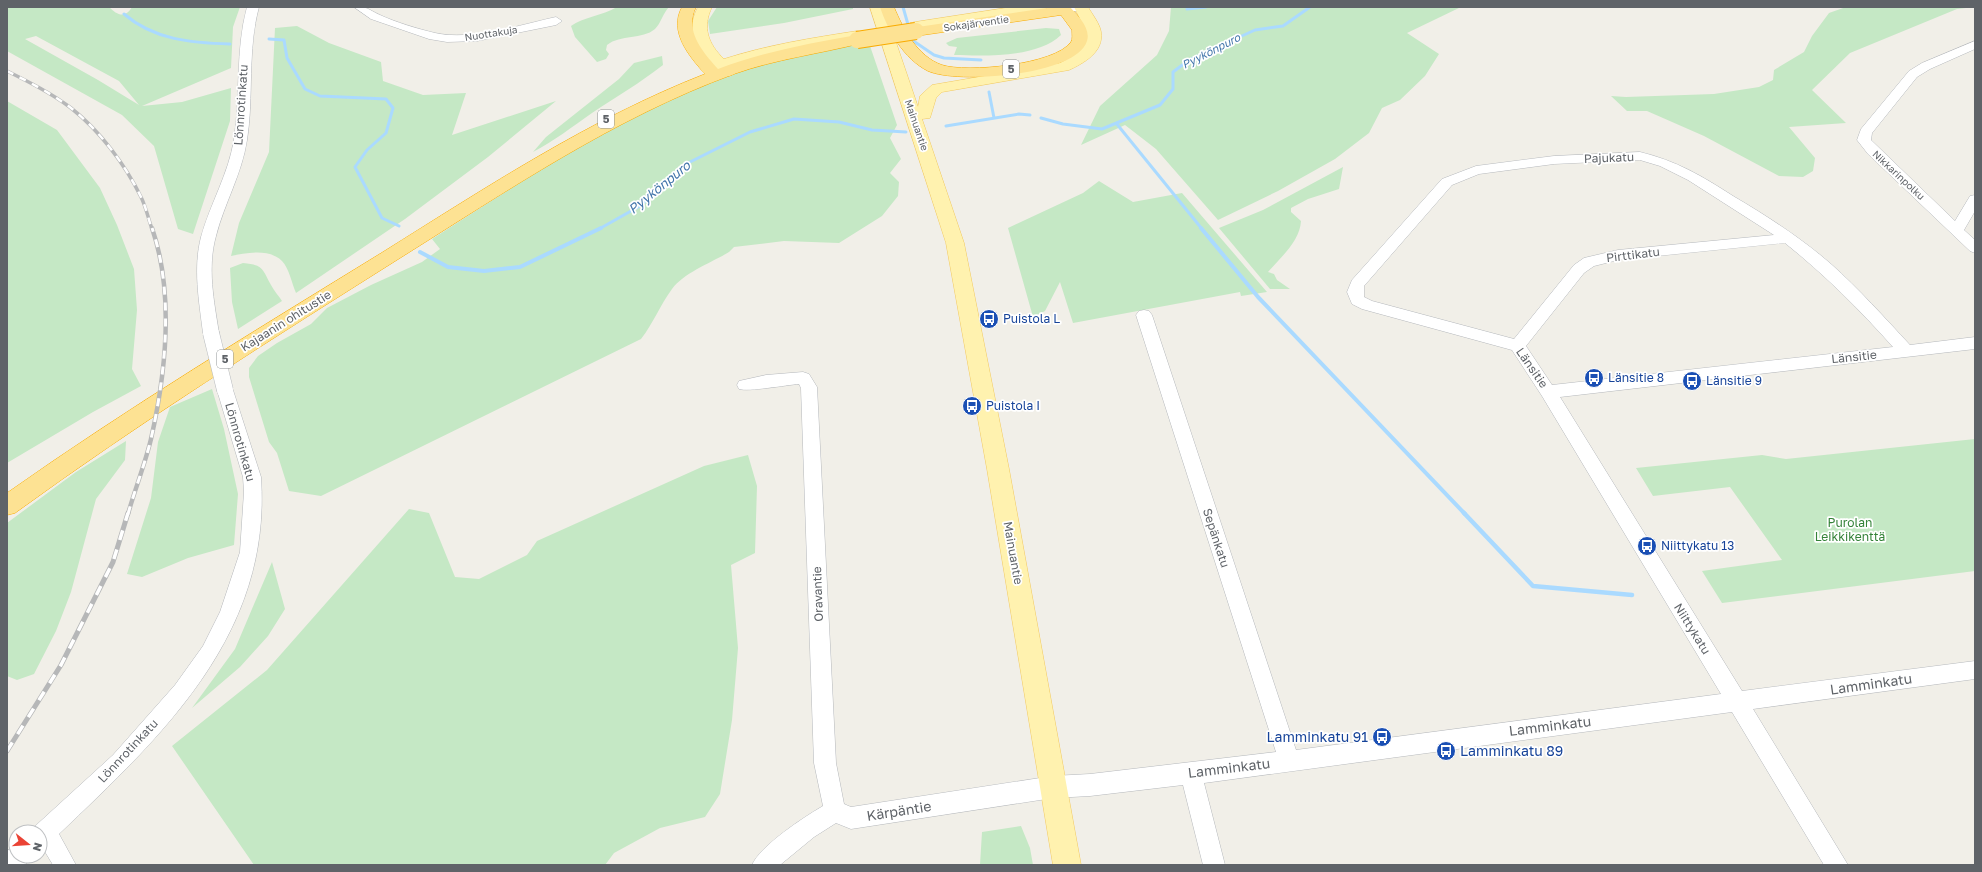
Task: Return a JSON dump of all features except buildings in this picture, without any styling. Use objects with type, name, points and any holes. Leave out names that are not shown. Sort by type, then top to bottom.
[{"type":"highway","points":[[689,7],[685,24],[687,37],[718,70]]},
{"type":"highway","name":"Mainuantie","points":[[887,7],[892,22]]},
{"type":"highway","name":"5","points":[[892,22],[913,51],[935,68],[949,72],[981,73],[1036,65],[1054,60],[1069,53],[1079,43],[1080,30],[1064,8]]},
{"type":"highway","name":"Sokajärventie","points":[[916,29],[1064,8]]},
{"type":"highway","name":"5","points":[[718,70],[857,37],[916,29]]},
{"type":"highway","name":"Kajaanin ohitustie","points":[[7,506],[150,408],[511,181],[551,152],[596,125],[648,97],[718,70]]},
{"type":"main road","points":[[705,7],[697,24],[698,32],[718,70]]},
{"type":"main road","name":"Mainuantie","points":[[877,7],[955,243],[998,469],[1067,865]]},
{"type":"main road","name":"Sokajärventie","points":[[916,29],[1040,7]]},
{"type":"main road","points":[[924,115],[928,96],[937,88],[1064,67],[1083,57],[1093,43],[1094,31],[1081,7]]},
{"type":"main road","name":"Mainuantie","points":[[892,22],[924,115],[956,226],[955,243]]},
{"type":"street","name":"Lönnrotinkatu","points":[[48,829],[120,762],[182,692],[210,652],[229,613],[249,552],[253,492],[252,477],[225,390],[211,333],[204,284],[204,264],[208,238],[239,150],[242,128],[246,36],[253,7]]},
{"type":"street","name":"Nuottakuja","points":[[360,7],[374,17],[433,36],[447,38],[477,37],[556,21]]},
{"type":"street","name":"Sokajärventie","points":[[1064,8],[1081,7]]},
{"type":"street","name":"Nikkarinpolku","points":[[1975,45],[1926,66],[1913,74],[1866,132],[1864,140],[1873,151],[1975,248]]},
{"type":"street","name":"Pajukatu","points":[[1357,300],[1355,292],[1357,284],[1447,182],[1476,170],[1554,160],[1640,156],[1665,163],[1693,177],[1751,211],[1788,238],[1825,267],[1868,309],[1906,351]]},
{"type":"street","points":[[1957,230],[1975,199]]},
{"type":"street","name":"Pirttikatu","points":[[1517,346],[1579,269],[1589,262],[1618,255],[1788,238]]},
{"type":"street","name":"Länsitie","points":[[1357,300],[1380,309],[1517,346],[1548,392],[1975,344]]},
{"type":"street","name":"Sepänkatu","points":[[1144,315],[1288,760]]},
{"type":"street","name":"Oravantie","points":[[746,385],[766,381],[803,378],[809,387],[825,763],[828,789],[835,811]]},
{"type":"street","name":"Niittykatu","points":[[1548,392],[1837,865]]},
{"type":"street","name":"Lamminkatu","points":[[1053,787],[1090,785],[1191,774],[1975,670]]},
{"type":"street","points":[[1191,774],[1214,865]]},
{"type":"street","name":"Kärpäntie","points":[[835,811],[851,818],[1053,787]]},
{"type":"street","points":[[763,865],[790,841],[819,820],[835,811]]},
{"type":"street","points":[[48,839],[52,842],[65,865]]},
{"type":"green space","points":[[7,7],[109,7],[118,14],[124,14],[127,13],[132,7],[240,7],[233,27],[231,68],[142,106],[182,102],[231,88],[230,121],[193,234],[178,229],[154,146],[122,115],[7,51]],"holes":[[[36,36],[119,81],[139,105],[25,39]]]},
{"type":"green space","points":[[617,7],[669,7],[655,29],[644,35],[619,39],[607,45],[606,50],[609,54],[606,59],[597,62],[575,37],[571,26],[581,20]]},
{"type":"green space","points":[[717,7],[853,7],[853,9],[784,23],[710,34],[708,21]]},
{"type":"green space","points":[[1171,7],[1461,7],[1407,33],[1439,54],[1425,76],[1400,100],[1382,108],[1369,133],[1335,159],[1278,191],[1218,220],[1156,149],[1125,125],[1081,145],[1100,106],[1157,55],[1169,31]]},
{"type":"green space","points":[[1846,7],[1975,7],[1957,9],[1850,53],[1812,90],[1846,123],[1789,127],[1815,158],[1813,171],[1803,177],[1779,176],[1704,136],[1647,111],[1627,111],[1611,96],[1626,97],[1714,94],[1759,87],[1773,80],[1774,70],[1804,52],[1812,36],[1829,13]]},
{"type":"green space","points":[[297,26],[329,43],[381,62],[383,81],[423,95],[466,93],[452,135],[556,101],[488,157],[405,219],[296,293],[287,268],[277,257],[271,254],[257,252],[231,256],[239,223],[269,152],[275,28]]},
{"type":"green space","points":[[1046,28],[1059,29],[1061,35],[1051,43],[1025,52],[981,56],[954,55],[957,47],[949,46],[946,43],[957,38]]},
{"type":"green space","points":[[869,43],[897,125],[890,138],[901,159],[890,173],[899,182],[898,196],[882,216],[839,243],[784,241],[734,247],[729,252],[691,273],[677,283],[641,339],[321,496],[289,491],[277,453],[269,442],[249,377],[249,368],[258,356],[277,343],[311,324],[327,308],[371,285],[422,262],[440,249],[432,239],[545,167],[622,122],[703,84],[745,69],[830,49]]},
{"type":"green space","points":[[662,56],[663,65],[654,72],[556,139],[533,152],[546,137],[619,79],[634,63]]},
{"type":"green space","points":[[7,101],[57,130],[100,188],[117,225],[134,269],[137,310],[132,369],[141,386],[93,412],[7,463]]},
{"type":"green space","points":[[1343,167],[1339,189],[1308,199],[1291,208],[1291,212],[1301,221],[1300,228],[1294,242],[1268,272],[1274,274],[1277,280],[1290,289],[1270,289],[1219,228],[1263,210]]},
{"type":"green space","points":[[1099,181],[1133,202],[1182,193],[1267,292],[1241,296],[1240,292],[1073,323],[1060,282],[1045,311],[1033,317],[1008,228],[1083,193]]},
{"type":"green space","points":[[243,263],[255,265],[262,269],[282,301],[238,329],[232,302],[230,268]]},
{"type":"green space","points":[[212,389],[224,429],[238,494],[234,545],[188,558],[142,577],[127,574],[151,498],[158,442],[170,407]]},
{"type":"green space","name":"Purolan Leikkikenttä","points":[[1975,439],[1975,571],[1722,603],[1702,571],[1782,560],[1730,487],[1653,496],[1636,468],[1762,455],[1786,459]]},
{"type":"green space","points":[[126,441],[125,460],[96,499],[71,592],[56,631],[34,674],[17,680],[7,676],[7,523],[76,472]]},
{"type":"green space","points":[[748,455],[757,486],[755,553],[731,565],[738,648],[732,720],[720,794],[705,817],[660,828],[614,853],[605,865],[254,865],[172,746],[267,670],[409,509],[429,513],[455,577],[479,579],[527,555],[537,541],[704,466]]},
{"type":"green space","points":[[272,562],[285,609],[268,636],[240,667],[192,708],[235,649]]},
{"type":"green space","points":[[1021,826],[1030,848],[1033,865],[980,865],[982,832]]},
{"type":"waterway","points":[[903,7],[909,28]]},
{"type":"waterway","points":[[1187,9],[1206,7]]},
{"type":"waterway","name":"Pyykönpuro","points":[[1116,123],[1160,105],[1173,89],[1173,72],[1189,60],[1255,30],[1283,26],[1310,7]]},
{"type":"waterway","name":"Pyykönpuro","points":[[124,14],[148,30],[161,35],[202,43],[230,44]]},
{"type":"waterway","points":[[911,36],[912,40],[934,55],[944,58],[981,60]]},
{"type":"waterway","name":"Pyykönpuro","points":[[269,39],[284,40],[287,58],[305,89],[320,96],[386,99],[393,108],[386,133],[367,150],[355,167],[382,218],[399,226]]},
{"type":"waterway","points":[[989,92],[994,118]]},
{"type":"waterway","name":"Pyykönpuro","points":[[946,126],[1019,114],[1030,115]]},
{"type":"waterway","name":"Pyykönpuro","points":[[1041,118],[1063,124],[1102,129],[1116,123]]},
{"type":"waterway","name":"Pyykönpuro","points":[[599,229],[640,206],[688,163],[750,132],[794,119],[839,122],[872,130],[906,132]]},
{"type":"waterway","points":[[1116,123],[1202,229]]},
{"type":"waterway","points":[[1201,228],[1258,297],[1465,514]]},
{"type":"waterway","name":"Pyykönpuro","points":[[420,252],[448,267],[484,271],[520,267],[599,229]]},
{"type":"waterway","points":[[1464,513],[1533,586],[1632,595]]},
{"type":"railway","points":[[7,71],[40,88],[71,108],[92,127],[119,160],[135,185],[143,201],[152,229]]},
{"type":"railway","points":[[128,514],[151,439],[161,387],[164,360],[165,305],[163,279],[159,253],[152,228]]},
{"type":"railway","points":[[7,751],[61,665],[113,562],[128,513]]},
{"type":"place","name":"Puistola L","points":[[989,319]]},
{"type":"place","name":"Länsitie 8","points":[[1594,378]]},
{"type":"place","name":"Länsitie 9","points":[[1692,381]]},
{"type":"place","name":"Puistola I","points":[[972,406]]},
{"type":"place","name":"Niittykatu 13","points":[[1647,546]]},
{"type":"place","name":"Lamminkatu 91","points":[[1382,737]]},
{"type":"place","name":"Lamminkatu 89","points":[[1446,751]]}]
